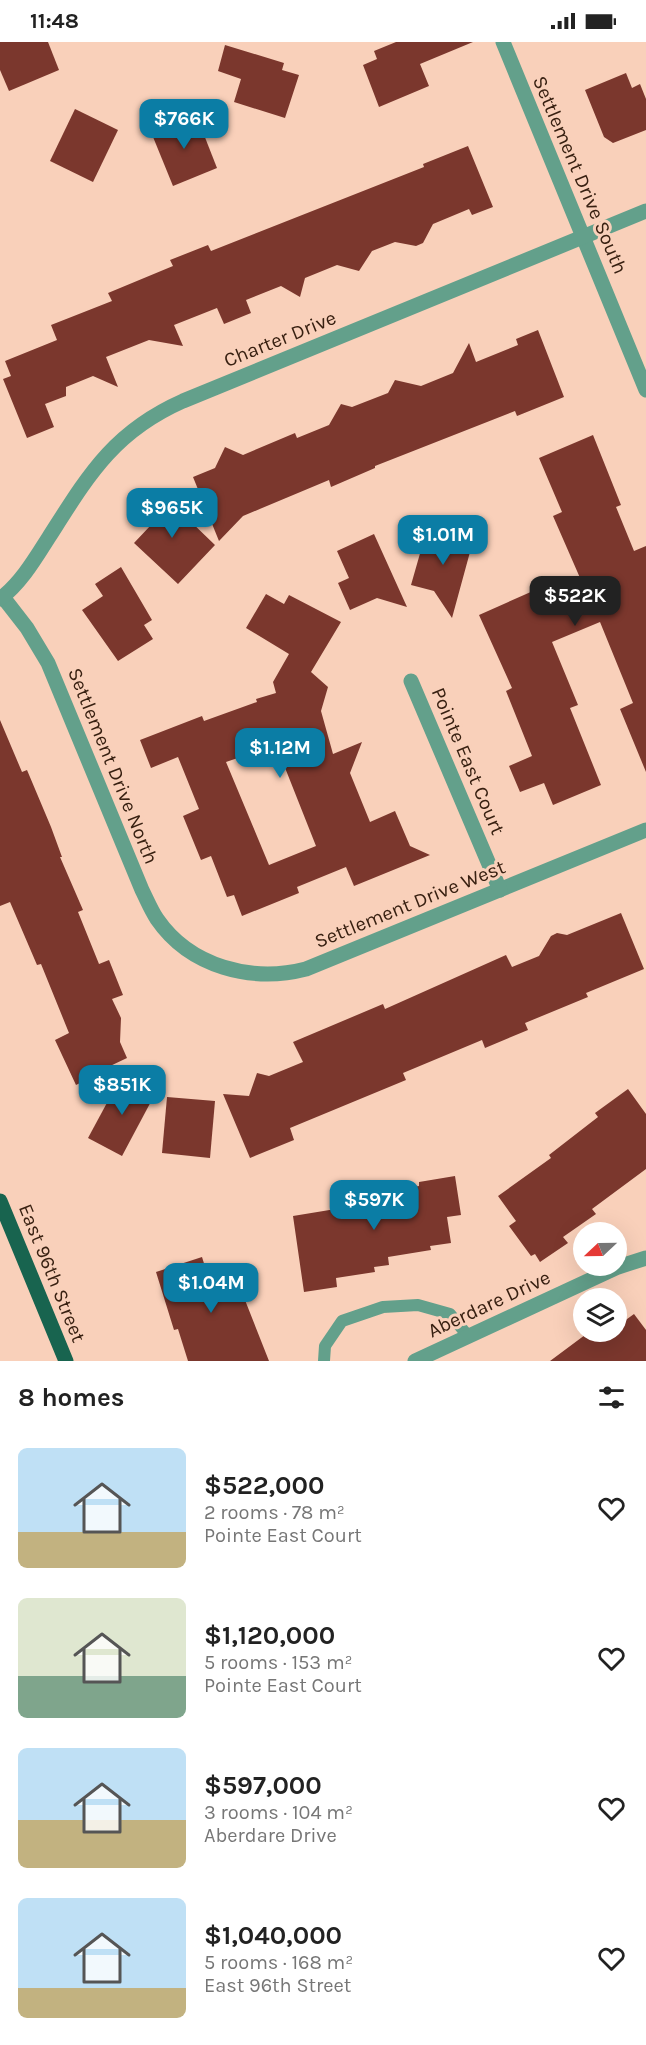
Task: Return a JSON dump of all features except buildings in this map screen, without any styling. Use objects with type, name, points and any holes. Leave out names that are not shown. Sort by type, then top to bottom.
[{"type":"main road","name":"East 96th Street","points":[[0,1201],[66,1361]]},
{"type":"street","name":"Settlement Drive South","points":[[503,42],[646,390]]},
{"type":"street","name":"Charter Drive","points":[[2,598],[29,569],[99,462],[127,435],[149,419],[183,401],[646,212]]},
{"type":"street","name":"Settlement Drive North","points":[[2,598],[27,628],[48,663],[142,890],[158,920],[187,949]]},
{"type":"street","name":"Pointe East Court","points":[[411,681],[500,890]]},
{"type":"street","name":"Settlement Drive West","points":[[187,949],[208,962],[238,972],[262,974],[296,972],[646,830]]},
{"type":"street","name":"Aberdare Drive","points":[[416,1361],[618,1267],[646,1258]]},
{"type":"lane","points":[[324,1361],[325,1346],[342,1321],[383,1307],[418,1305],[450,1314],[468,1336]]}]
